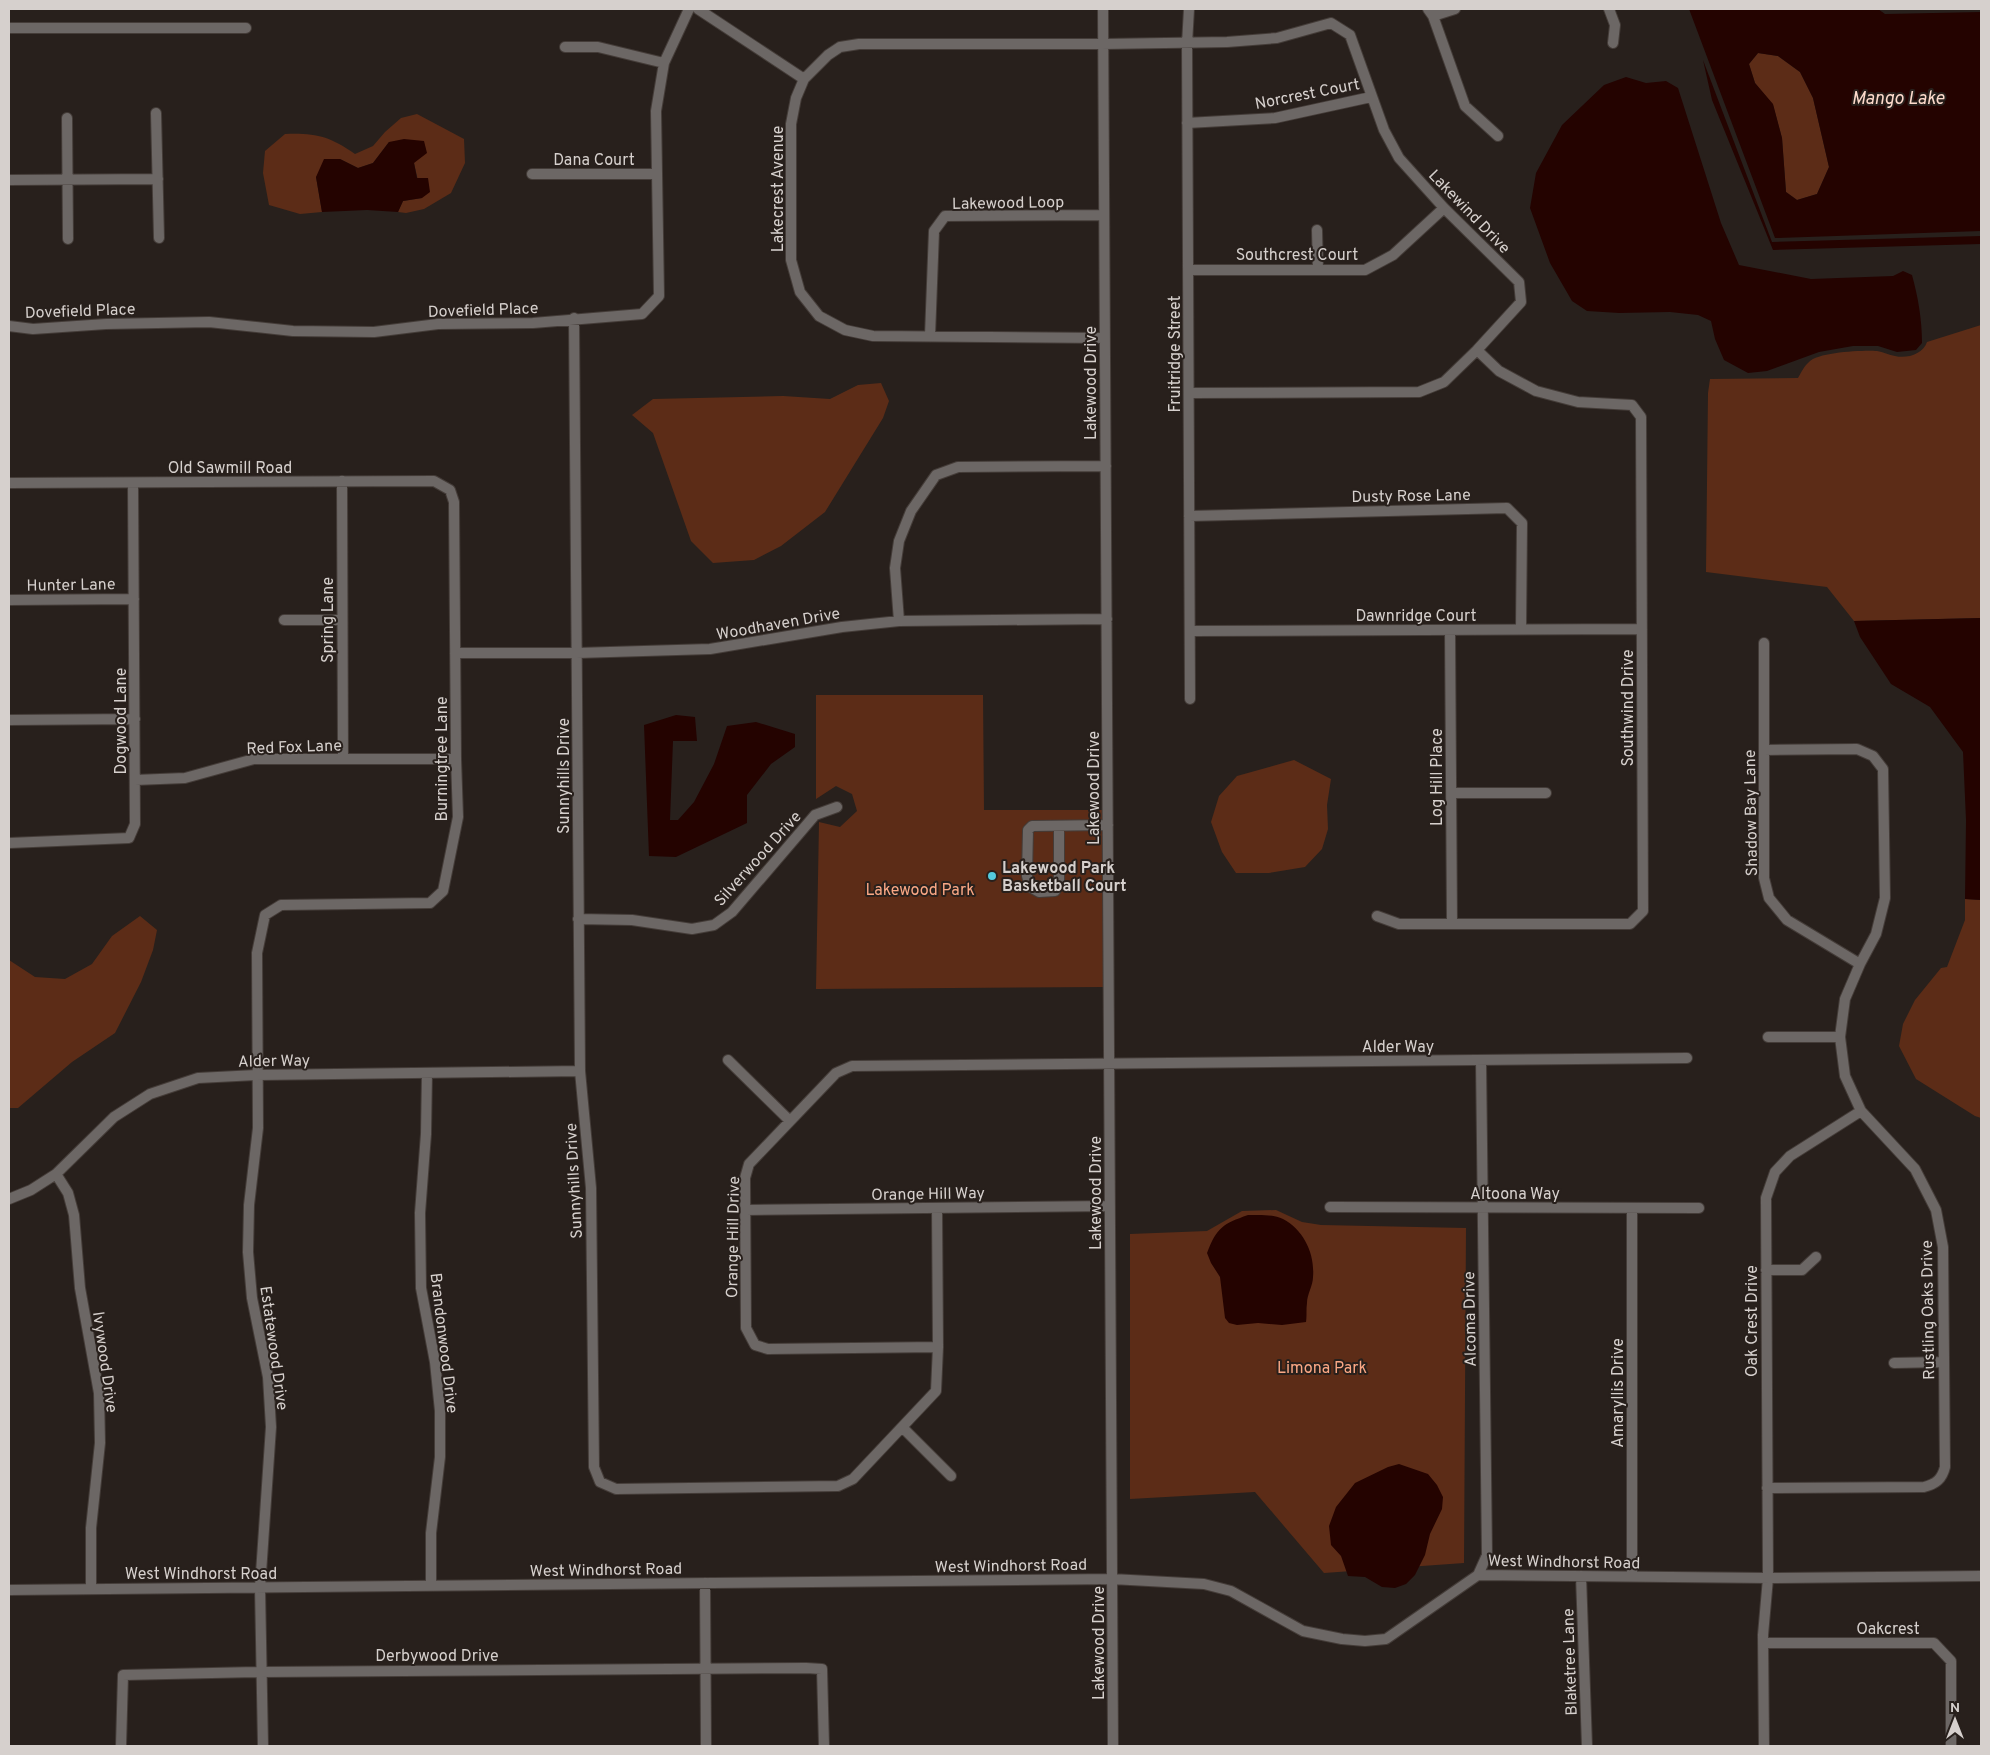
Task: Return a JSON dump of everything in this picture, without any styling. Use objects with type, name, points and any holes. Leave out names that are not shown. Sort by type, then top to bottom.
[{"type":"street","name":"Dovefield Place","points":[[9,326],[33,329],[106,324],[209,322],[293,331],[374,332],[438,324],[533,323],[574,318],[642,314],[659,296],[656,111],[664,63],[689,9]]},
{"type":"street","points":[[698,9],[804,79]]},
{"type":"street","name":"Lakewood Drive","points":[[1103,9],[1113,1746]]},
{"type":"street","name":"Fruitridge Street","points":[[1189,9],[1187,123],[1190,393],[1190,698]]},
{"type":"street","points":[[1455,9],[1430,12],[1465,106],[1498,136]]},
{"type":"street","points":[[1609,9],[1615,25],[1612,43]]},
{"type":"street","name":"Lakewind Drive","points":[[1103,44],[1187,44],[1277,38],[1331,23],[1350,35],[1384,130],[1399,158],[1444,208],[1518,282],[1520,302],[1477,350],[1444,382],[1419,392],[1190,393]]},
{"type":"street","points":[[9,28],[246,28]]},
{"type":"street","name":"Lakecrest Avenue","points":[[1103,44],[859,44],[840,47],[828,55],[804,79],[796,98],[791,124],[791,260],[800,292],[819,316],[845,330],[873,336],[1105,338]]},
{"type":"street","points":[[565,47],[598,46],[664,63]]},
{"type":"street","name":"Norcrest Court","points":[[1187,123],[1275,118],[1371,97]]},
{"type":"street","points":[[156,113],[159,238]]},
{"type":"street","points":[[67,118],[68,239]]},
{"type":"street","name":"Dana Court","points":[[532,174],[656,174]]},
{"type":"street","points":[[9,180],[158,179]]},
{"type":"street","name":"Southcrest Court","points":[[1189,270],[1365,270],[1394,255],[1444,208]]},
{"type":"street","name":"Lakewood Loop","points":[[930,336],[934,231],[945,216],[1104,215]]},
{"type":"street","points":[[1317,230],[1318,270]]},
{"type":"street","name":"Sunnyhills Drive","points":[[574,318],[580,1071],[591,1188],[594,1467],[600,1482],[616,1489],[838,1486],[853,1479],[936,1391],[938,1347],[937,1208]]},
{"type":"street","name":"Southwind Drive","points":[[1377,916],[1398,924],[1630,924],[1643,911],[1641,417],[1632,405],[1578,402],[1536,391],[1499,371],[1477,350]]},
{"type":"street","points":[[899,621],[895,568],[899,540],[911,511],[936,475],[958,467],[1106,466]]},
{"type":"street","name":"Old Sawmill Road","points":[[9,483],[434,481],[450,490]]},
{"type":"street","name":"Spring Lane","points":[[342,482],[343,759]]},
{"type":"street","name":"Dogwood Lane","points":[[9,843],[128,838],[135,824],[134,483]]},
{"type":"street","name":"Burningtree Lane","points":[[258,1075],[257,954],[265,915],[281,905],[430,903],[444,891],[458,817],[454,502],[450,490]]},
{"type":"street","name":"Dusty Rose Lane","points":[[1189,516],[1507,508],[1522,523],[1520,629]]},
{"type":"street","name":"Hunter Lane","points":[[9,600],[134,599]]},
{"type":"street","name":"Woodhaven Drive","points":[[455,653],[577,653],[710,649],[842,626],[899,621],[1106,619]]},
{"type":"street","points":[[284,620],[342,620]]},
{"type":"street","name":"Dawnridge Court","points":[[1190,631],[1642,629]]},
{"type":"street","name":"Log Hill Place","points":[[1450,630],[1452,924]]},
{"type":"street","name":"Shadow Bay Lane","points":[[1764,643],[1764,878],[1769,898],[1787,920],[1860,964]]},
{"type":"street","points":[[9,720],[135,719]]},
{"type":"street","name":"Rustling Oaks Drive","points":[[1764,750],[1857,750],[1873,756],[1882,769],[1885,898],[1876,934],[1860,964],[1845,999],[1840,1036],[1845,1076],[1861,1111],[1915,1169],[1936,1210],[1943,1247],[1945,1466],[1943,1475],[1932,1485],[1924,1488],[1767,1488]]},
{"type":"street","name":"Red Fox Lane","points":[[135,780],[185,778],[254,759],[456,759]]},
{"type":"street","points":[[1451,793],[1546,793]]},
{"type":"street","name":"Silverwood Drive","points":[[578,919],[632,920],[692,929],[714,925],[732,912],[815,815],[838,806]]},
{"type":"street","points":[[1059,826],[1059,884],[1055,891],[1039,892],[1030,887],[1027,876],[1028,830],[1032,826],[1108,825]]},
{"type":"street","points":[[1768,1037],[1840,1036]]},
{"type":"street","name":"Alder Way","points":[[1109,1064],[1687,1058]]},
{"type":"street","points":[[728,1060],[789,1120]]},
{"type":"street","name":"Alcoma Drive","points":[[1478,1575],[1488,1554],[1480,1060]]},
{"type":"street","name":"Orange Hill Drive","points":[[938,1347],[768,1349],[755,1345],[746,1328],[745,1178],[749,1164],[836,1073],[852,1066],[1109,1064]]},
{"type":"street","name":"Alder Way","points":[[9,1199],[31,1190],[56,1174],[114,1117],[150,1094],[198,1078],[258,1075],[580,1071]]},
{"type":"street","name":"Brandonwood Drive","points":[[427,1073],[426,1134],[420,1213],[421,1288],[435,1362],[440,1411],[440,1457],[431,1533],[431,1586]]},
{"type":"street","name":"Estatewood Drive","points":[[258,1075],[258,1128],[249,1205],[248,1252],[252,1298],[268,1377],[271,1427],[260,1588],[263,1746]]},
{"type":"street","name":"Oak Crest Drive","points":[[1768,1578],[1766,1198],[1774,1172],[1790,1156],[1861,1111]]},
{"type":"street","name":"Ivywood Drive","points":[[56,1174],[68,1193],[74,1215],[80,1288],[99,1393],[100,1443],[91,1528],[91,1589]]},
{"type":"street","name":"Orange Hill Way","points":[[745,1210],[1110,1206]]},
{"type":"street","name":"Altoona Way","points":[[1330,1207],[1699,1208]]},
{"type":"street","name":"Amaryllis Drive","points":[[1632,1209],[1632,1576]]},
{"type":"street","points":[[1766,1270],[1802,1270],[1816,1257]]},
{"type":"street","points":[[1894,1363],[1943,1362]]},
{"type":"street","points":[[903,1428],[952,1476]]},
{"type":"street","name":"West Windhorst Road","points":[[9,1590],[1112,1579],[1204,1584],[1231,1591],[1303,1631],[1342,1639],[1365,1641],[1386,1639],[1478,1575],[1768,1578],[1981,1576]]},
{"type":"street","name":"Blaketree Lane","points":[[1581,1576],[1587,1746]]},
{"type":"street","points":[[1764,1746],[1763,1643],[1768,1578]]},
{"type":"street","points":[[705,1583],[706,1746]]},
{"type":"street","name":"Oakcrest","points":[[1763,1643],[1934,1643],[1951,1661],[1951,1746]]},
{"type":"street","name":"Derbywood Drive","points":[[121,1746],[123,1675],[261,1672],[822,1669],[824,1746]]},
{"type":"green space","points":[[1758,53],[1778,56],[1800,72],[1813,98],[1829,167],[1817,194],[1797,200],[1786,192],[1782,138],[1773,105],[1755,83],[1749,64]]},
{"type":"green space","points":[[417,114],[464,139],[465,163],[451,193],[424,209],[406,213],[398,212],[403,201],[422,198],[414,163],[389,142],[373,163],[358,168],[340,159],[316,177],[322,212],[300,214],[269,205],[263,173],[265,151],[285,134],[314,135],[330,139],[355,154],[373,146],[401,118]]},
{"type":"green space","points":[[1981,325],[1981,618],[1854,621],[1827,587],[1706,572],[1708,393],[1710,379],[1798,378],[1809,362],[1821,356],[1841,352],[1877,351],[1893,356],[1909,356],[1922,350],[1927,342]]},
{"type":"green space","points":[[881,383],[889,401],[883,418],[825,512],[781,546],[754,560],[713,563],[691,541],[653,433],[632,415],[653,399],[783,396],[830,399],[858,385]]},
{"type":"green space","name":"Lakewood Park","points":[[816,695],[983,695],[984,810],[1104,810],[1104,987],[816,989],[819,822],[840,827],[857,811],[852,794],[836,786],[816,799]]},
{"type":"green space","points":[[1294,760],[1331,779],[1327,805],[1328,829],[1322,849],[1305,867],[1269,873],[1236,873],[1222,852],[1211,822],[1219,796],[1237,776]]},
{"type":"green space","points":[[1965,899],[1981,900],[1981,1118],[1916,1079],[1899,1046],[1903,1024],[1915,1000],[1941,968],[1947,967],[1965,920]]},
{"type":"green space","points":[[140,916],[157,930],[153,950],[141,982],[115,1033],[72,1062],[18,1108],[9,1108],[9,960],[35,977],[65,979],[92,964],[112,936]]},
{"type":"green space","name":"Limona Park","points":[[1276,1210],[1302,1222],[1321,1225],[1466,1228],[1464,1563],[1324,1573],[1255,1492],[1130,1499],[1130,1234],[1207,1231],[1242,1211]]},
{"type":"water","name":"Mango Lake","points":[[1689,9],[1878,9],[1885,14],[1981,12],[1981,231],[1775,238]],"holes":[[[1758,53],[1778,56],[1800,72],[1813,98],[1829,167],[1817,194],[1797,200],[1786,192],[1782,138],[1773,104],[1755,83],[1749,64]]]},
{"type":"water","points":[[1703,60],[1772,242],[1981,236],[1981,244],[1773,250],[1712,100]]},
{"type":"water","points":[[1626,77],[1646,83],[1666,81],[1678,88],[1721,223],[1739,265],[1811,279],[1893,276],[1903,271],[1912,275],[1922,334],[1922,343],[1916,350],[1897,352],[1878,346],[1853,346],[1819,352],[1767,371],[1748,373],[1724,360],[1715,339],[1711,321],[1698,315],[1670,312],[1619,313],[1587,311],[1572,301],[1550,263],[1530,208],[1536,173],[1562,125],[1604,85]]},
{"type":"water","points":[[404,139],[424,141],[427,153],[414,163],[417,178],[428,178],[430,192],[422,198],[403,201],[398,212],[367,210],[322,212],[316,177],[324,159],[340,159],[358,168],[373,163],[389,142]]},
{"type":"water","points":[[1981,618],[1981,900],[1965,899],[1966,820],[1963,752],[1930,707],[1891,684],[1860,637],[1854,621]]},
{"type":"water","points":[[676,715],[695,717],[697,741],[673,741],[670,820],[678,820],[694,802],[714,764],[727,726],[756,722],[795,734],[795,747],[771,764],[747,795],[747,823],[676,857],[649,856],[644,725]]},
{"type":"water","points":[[1248,1215],[1279,1217],[1297,1229],[1307,1244],[1312,1260],[1313,1280],[1307,1300],[1306,1322],[1282,1325],[1258,1323],[1237,1325],[1229,1323],[1225,1318],[1220,1277],[1207,1253],[1214,1237],[1222,1228],[1232,1221]]},
{"type":"water","points":[[1399,1464],[1428,1474],[1437,1485],[1443,1497],[1442,1509],[1430,1534],[1425,1555],[1415,1575],[1406,1584],[1395,1588],[1382,1587],[1365,1577],[1348,1576],[1341,1556],[1331,1545],[1329,1526],[1336,1507],[1355,1483],[1388,1467]]},
{"type":"place","name":"Lakewood Park Basketball Court","points":[[992,876]]}]
